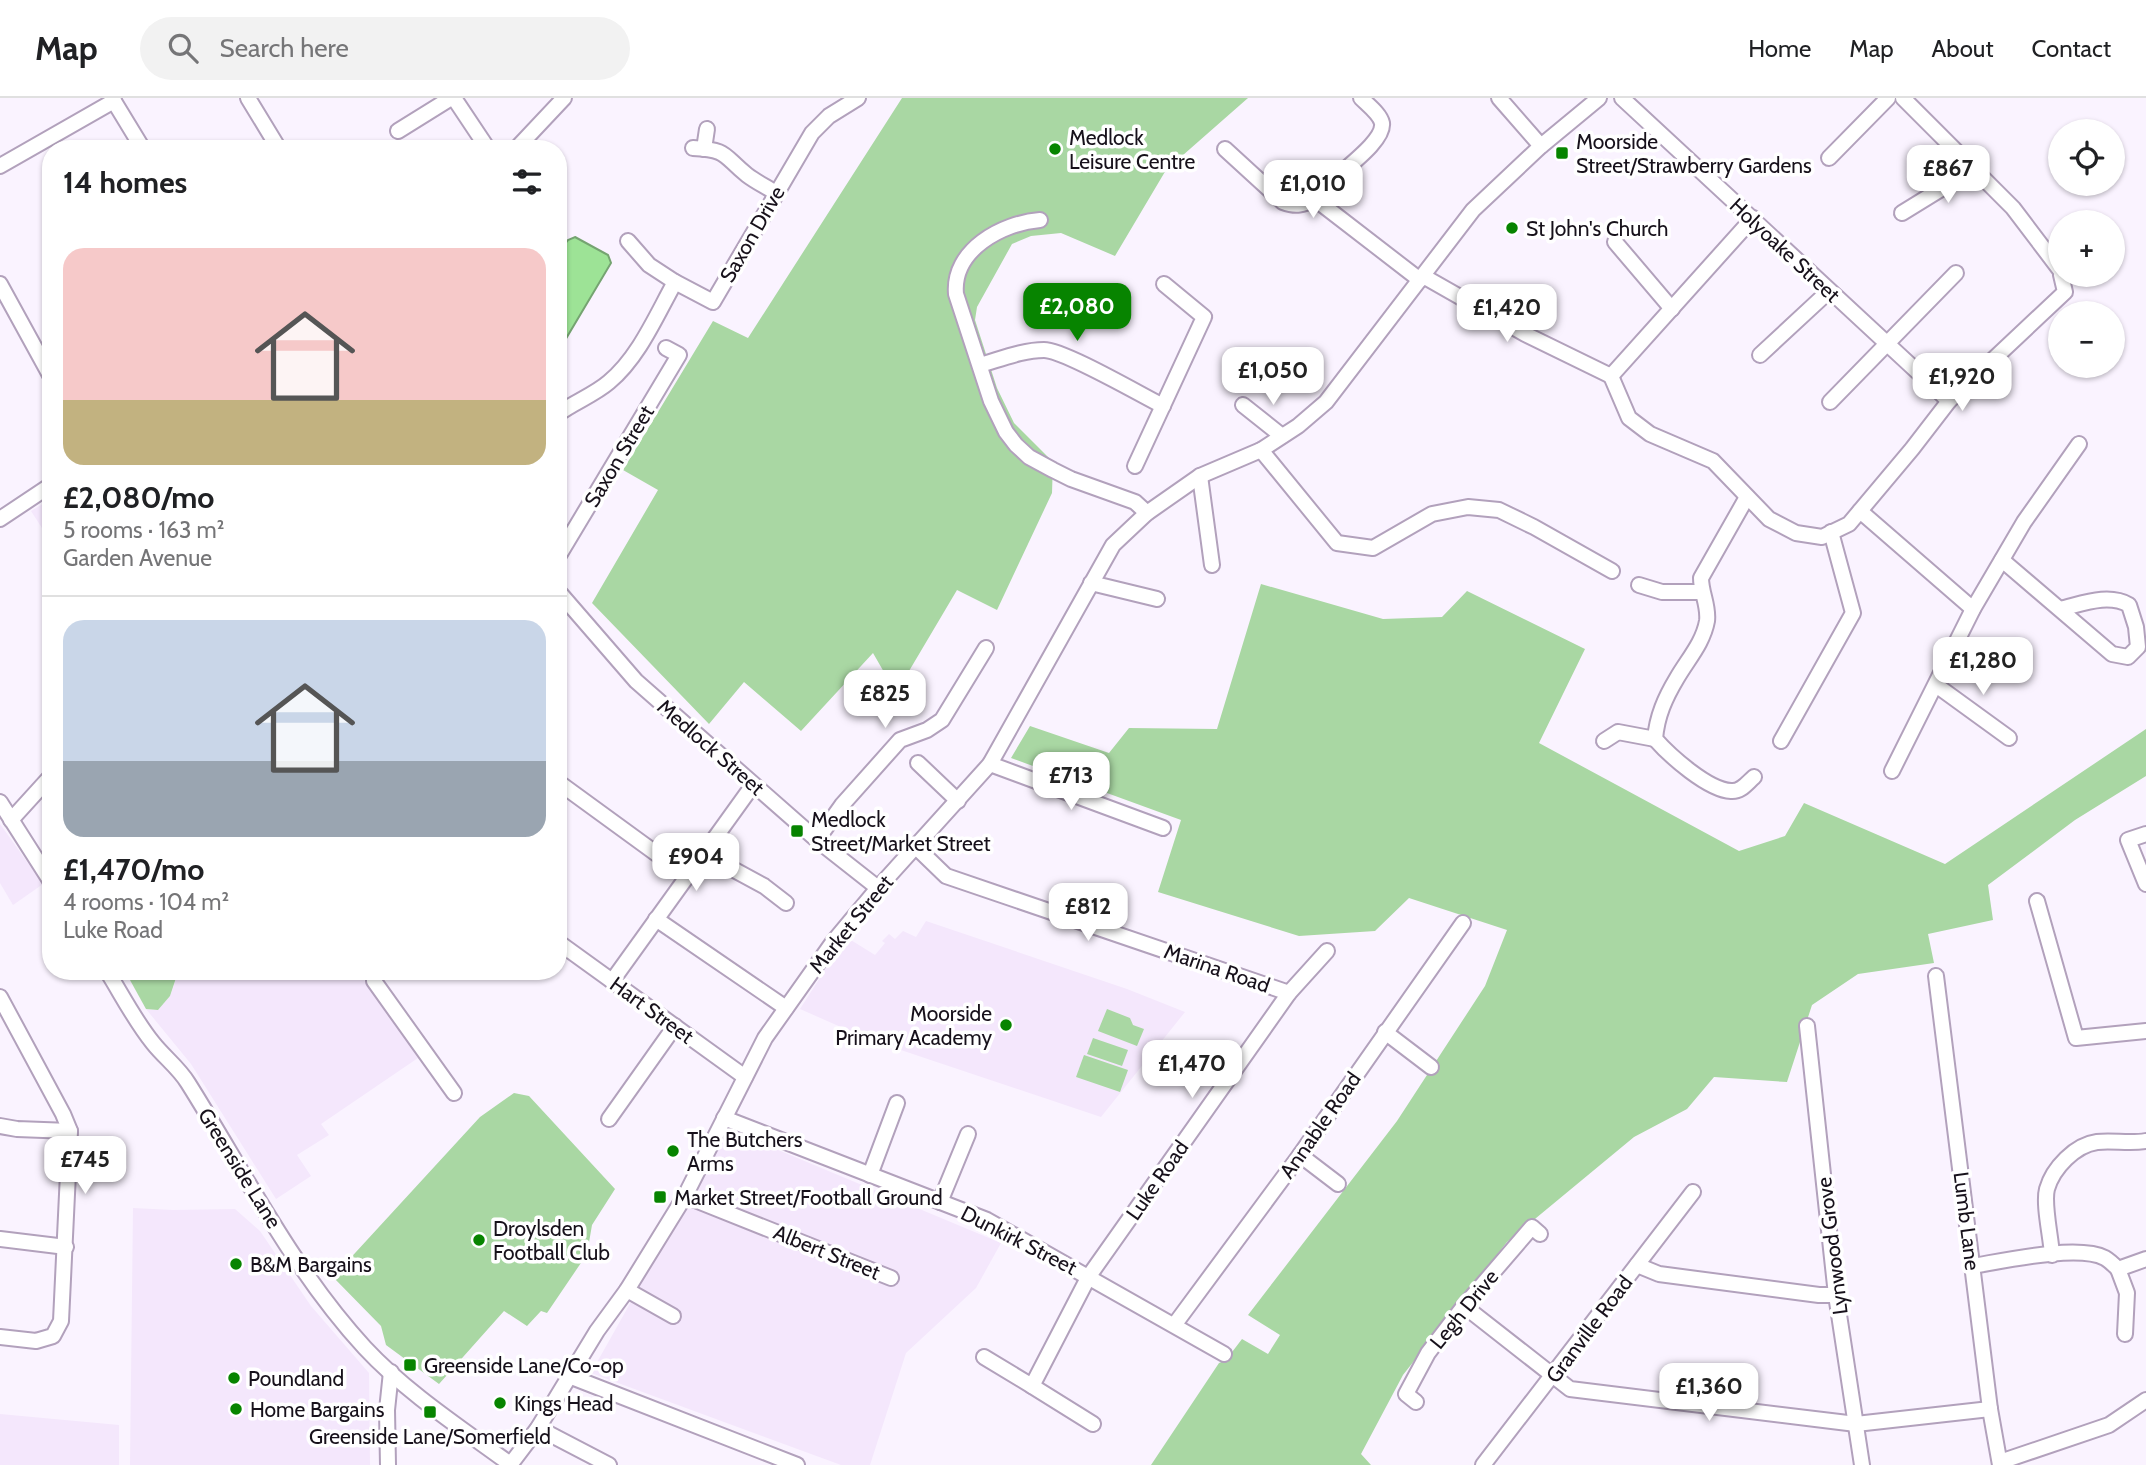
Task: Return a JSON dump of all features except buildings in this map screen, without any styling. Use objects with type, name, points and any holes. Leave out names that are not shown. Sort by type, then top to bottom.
[{"type":"street","points":[[248,98],[274,140]]},
{"type":"street","points":[[398,131],[453,98],[482,140]]},
{"type":"street","points":[[524,140],[564,98]]},
{"type":"street","points":[[1226,149],[1283,202],[1293,206],[1303,205],[1315,200],[1322,188],[1374,143],[1381,131],[1379,117],[1361,98]]},
{"type":"street","points":[[1499,98],[1541,146]]},
{"type":"street","name":"Market Street","points":[[510,1465],[538,1428],[685,1196],[765,1038],[825,952],[878,887],[990,764],[1113,545],[1147,513],[1200,476],[1261,450],[1326,402],[1473,210],[1541,146],[1599,98]]},
{"type":"street","name":"Holyoake Street","points":[[1622,98],[1949,401]]},
{"type":"street","points":[[1829,158],[1888,98]]},
{"type":"street","points":[[1903,98],[2013,208],[2048,256]]},
{"type":"street","points":[[44,140],[113,99],[138,140]]},
{"type":"street","name":"Saxon Drive","points":[[675,282],[713,302],[813,133],[849,100]]},
{"type":"street","points":[[707,129],[699,148],[728,155],[748,175],[776,193]]},
{"type":"street","points":[[0,166],[42,141]]},
{"type":"street","points":[[1902,213],[1941,189],[1969,165]]},
{"type":"street","points":[[1315,200],[1422,278],[1525,334],[1611,376],[1629,418],[1650,434],[1713,461],[1769,519],[1796,533],[1822,537],[1849,524],[1949,401],[2065,292],[2064,287]]},
{"type":"street","points":[[1611,376],[1753,218]]},
{"type":"street","points":[[1040,220],[1011,225],[982,241],[970,254],[955,280],[956,294],[991,401],[1006,432],[1029,457],[1071,479],[1135,502],[1147,513]]},
{"type":"street","points":[[567,409],[606,385],[621,372],[675,282],[649,265],[628,241]]},
{"type":"street","points":[[1615,242],[1672,309]]},
{"type":"street","points":[[1830,402],[1956,273]]},
{"type":"street","points":[[0,284],[42,361]]},
{"type":"street","points":[[1135,466],[1204,317],[1164,284]]},
{"type":"street","points":[[1760,355],[1829,291]]},
{"type":"street","points":[[980,365],[1048,349],[1163,406]]},
{"type":"street","name":"Saxon Street","points":[[567,541],[673,351]]},
{"type":"street","points":[[1242,405],[1282,436]]},
{"type":"street","points":[[1892,771],[1973,609],[2024,522],[2079,444]]},
{"type":"street","points":[[1261,450],[1337,543],[1373,548],[1432,514],[1468,507],[1499,510],[1612,571]]},
{"type":"street","points":[[1200,476],[1212,565]]},
{"type":"street","points":[[1,515],[42,490]]},
{"type":"street","points":[[1654,739],[1657,715],[1677,677],[1697,649],[1707,620],[1701,578],[1746,497]]},
{"type":"street","points":[[1860,511],[1973,609]]},
{"type":"street","points":[[1781,740],[1853,613],[1831,532]]},
{"type":"street","points":[[2002,560],[2112,654],[2128,657],[2138,647],[2136,627],[2129,605],[2119,599],[2102,599],[2060,609]]},
{"type":"street","points":[[1091,583],[1157,599]]},
{"type":"street","points":[[1639,585],[1662,592],[1701,592]]},
{"type":"street","name":"Medlock Street","points":[[567,601],[636,681],[817,840],[878,887]]},
{"type":"street","points":[[817,840],[842,805],[900,740],[927,730],[942,720],[986,648]]},
{"type":"street","points":[[1936,685],[2010,738]]},
{"type":"street","points":[[1604,740],[1618,732],[1654,739],[1670,756],[1703,780],[1730,791],[1741,789],[1754,778]]},
{"type":"street","points":[[918,763],[958,801]]},
{"type":"street","points":[[990,764],[1163,828]]},
{"type":"street","points":[[612,981],[753,785]]},
{"type":"street","points":[[11,820],[42,786]]},
{"type":"street","points":[[567,789],[687,876]]},
{"type":"street","points":[[0,802],[42,868]]},
{"type":"street","points":[[2146,834],[2128,840],[2146,884]]},
{"type":"street","name":"Marina Road","points":[[916,847],[946,876],[1289,993]]},
{"type":"street","points":[[703,853],[764,886],[786,902]]},
{"type":"street","points":[[2037,901],[2076,1038],[2146,1031]]},
{"type":"street","points":[[656,919],[786,1008]]},
{"type":"street","name":"Annable Road","points":[[1175,1324],[1300,1155],[1463,923]]},
{"type":"street","name":"Hart Street","points":[[567,948],[745,1077]]},
{"type":"street","name":"Luke Road","points":[[1031,1386],[1089,1276],[1289,993],[1327,951]]},
{"type":"street","name":"Lumb Lane","points":[[1936,976],[1990,1409],[2000,1464]]},
{"type":"street","name":"Greenside Lane","points":[[113,980],[152,1042],[186,1079],[272,1221],[324,1299],[366,1348],[391,1372],[510,1465]]},
{"type":"street","points":[[374,981],[454,1093]]},
{"type":"street","points":[[0,997],[63,1114],[69,1132],[61,1321],[53,1336],[36,1341],[0,1337]]},
{"type":"street","points":[[609,1119],[675,1026]]},
{"type":"street","name":"Lynwood Grove","points":[[1807,1026],[1836,1295],[1862,1465]]},
{"type":"street","points":[[1385,1032],[1431,1067]]},
{"type":"street","points":[[870,1175],[897,1103]]},
{"type":"street","name":"Dunkirk Street","points":[[724,1118],[987,1220],[1224,1354]]},
{"type":"street","points":[[0,1126],[69,1132]]},
{"type":"street","points":[[940,1202],[968,1134]]},
{"type":"street","points":[[2052,1255],[2047,1189],[2062,1164],[2080,1147],[2097,1142],[2129,1144],[2146,1141]]},
{"type":"street","points":[[1300,1155],[1338,1184]]},
{"type":"street","name":"Granville Road","points":[[1483,1465],[1693,1192]]},
{"type":"street","name":"Albert Street","points":[[685,1196],[891,1278]]},
{"type":"street","name":"Legh Drive","points":[[1416,1402],[1406,1394],[1428,1353],[1532,1227],[1540,1234]]},
{"type":"street","points":[[0,1239],[66,1247]]},
{"type":"street","points":[[1973,1266],[2080,1253],[2104,1257],[2118,1269],[2127,1293],[2125,1334]]},
{"type":"street","points":[[2118,1269],[2146,1259]]},
{"type":"street","points":[[1637,1265],[1659,1274],[1818,1295],[1836,1295]]},
{"type":"street","points":[[627,1290],[673,1316]]},
{"type":"street","points":[[1465,1306],[1570,1389],[1856,1424],[1990,1409]]},
{"type":"street","points":[[984,1357],[1093,1424]]},
{"type":"street","points":[[388,1465],[387,1410],[391,1372]]},
{"type":"street","points":[[569,1376],[797,1465]]},
{"type":"street","points":[[2000,1464],[2109,1424],[2146,1400]]},
{"type":"street","points":[[538,1428],[609,1465]]},
{"type":"shaded area","points":[[902,98],[1248,98],[1166,170],[1115,256],[1061,233],[1031,236],[1012,244],[977,307],[975,320],[997,388],[1014,423],[1053,462],[1052,493],[997,610],[957,590],[896,693],[873,653],[801,731],[744,682],[709,724],[592,603],[658,490],[623,470],[713,321],[748,338]]},
{"type":"shaded area","points":[[575,237],[608,255],[611,263],[567,337],[567,241]]},
{"type":"shaded area","points":[[42,504],[42,528],[31,511]]},
{"type":"shaded area","points":[[1261,584],[1383,619],[1442,617],[1467,591],[1585,649],[1539,743],[1739,851],[1785,836],[1804,803],[1945,864],[2146,729],[2146,776],[2075,820],[1988,885],[1993,920],[1928,934],[1934,963],[1858,974],[1812,1005],[1787,1082],[1714,1077],[1687,1109],[1634,1137],[1507,1242],[1403,1375],[1361,1454],[1371,1465],[1151,1465],[1219,1363],[1226,1360],[1242,1339],[1268,1354],[1280,1335],[1248,1315],[1397,1121],[1485,986],[1507,930],[1409,898],[1375,931],[1299,936],[1158,892],[1181,820],[1011,758],[1030,726],[1109,753],[1129,728],[1217,729]]},
{"type":"shaded area","points":[[0,824],[42,885],[13,905],[0,883]]},
{"type":"shaded area","name":"Moorside Primary Academy","points":[[926,921],[1127,989],[1185,1012],[1101,1117],[868,1039],[800,1009],[846,937],[875,955],[889,934],[895,939],[903,931],[916,937]]},
{"type":"shaded area","points":[[130,980],[175,980],[170,996],[158,1010],[146,1009]]},
{"type":"shaded area","points":[[176,980],[364,980],[418,1058],[321,1124],[329,1135],[297,1155],[311,1176],[276,1199],[191,1064],[146,1009],[158,1010],[170,996]]},
{"type":"shaded area","points":[[1107,1009],[1130,1018],[1133,1025],[1144,1029],[1137,1046],[1098,1031]]},
{"type":"shaded area","points":[[1093,1038],[1128,1050],[1122,1066],[1087,1054]]},
{"type":"shaded area","points":[[1084,1055],[1128,1070],[1120,1092],[1076,1077]]},
{"type":"shaded area","name":"Droylsden Football Club","points":[[514,1093],[529,1096],[615,1189],[592,1225],[587,1254],[547,1313],[541,1311],[527,1326],[504,1311],[439,1384],[386,1345],[381,1326],[333,1277],[480,1117]]},
{"type":"shaded area","points":[[728,1129],[1001,1243],[976,1288],[906,1353],[870,1465],[841,1465],[591,1373]]},
{"type":"shaded area","points":[[133,1208],[235,1209],[260,1231],[311,1306],[369,1373],[370,1465],[130,1465]]},
{"type":"shaded area","points":[[0,1414],[119,1425],[119,1465],[0,1465]]},
{"type":"place","name":"Medlock Leisure Centre","points":[[1055,149]]},
{"type":"place","name":"Moorside Street/Strawberry Gardens","points":[[1562,153]]},
{"type":"place","name":"St John's Church","points":[[1512,228]]},
{"type":"place","name":"Medlock Street/Market Street","points":[[797,831]]},
{"type":"place","name":"Moorside Primary Academy","points":[[1006,1025]]},
{"type":"place","name":"The Butchers Arms","points":[[673,1151]]},
{"type":"place","name":"Market Street/Football Ground","points":[[660,1197]]},
{"type":"place","name":"Droylsden Football Club","points":[[479,1240]]},
{"type":"place","name":"B&M Bargains","points":[[236,1264]]},
{"type":"place","name":"Greenside Lane/Co-op","points":[[410,1365]]},
{"type":"place","name":"Poundland","points":[[234,1378]]},
{"type":"place","name":"Kings Head","points":[[500,1403]]},
{"type":"place","name":"Home Bargains","points":[[236,1409]]},
{"type":"place","name":"Greenside Lane/Somerfield","points":[[430,1412]]}]
